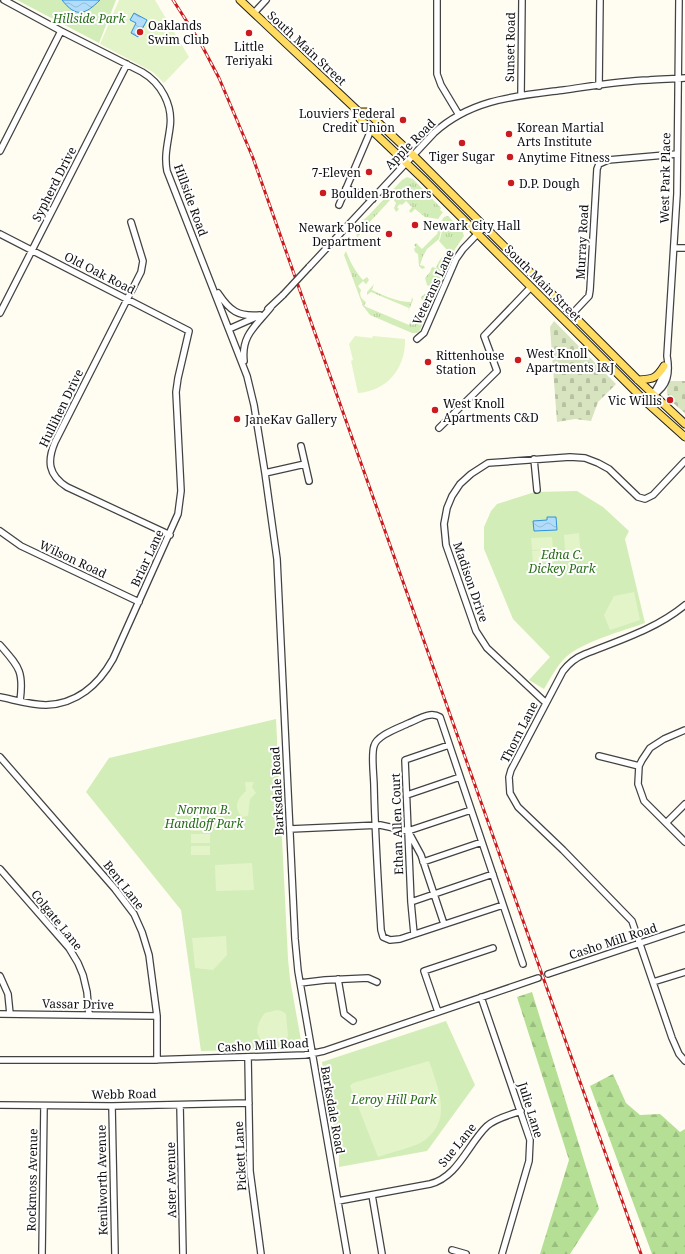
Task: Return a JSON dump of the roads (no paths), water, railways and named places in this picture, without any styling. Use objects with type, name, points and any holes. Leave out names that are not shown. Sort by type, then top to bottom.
[{"type":"main road","name":"South Main Street","points":[[240,0],[359,112],[360,119],[371,130],[478,233],[646,402],[685,437]]},
{"type":"main road","name":"South Main Street","points":[[359,112],[367,112],[413,155],[653,395],[685,424]]},
{"type":"main road","points":[[522,278],[535,278]]},
{"type":"main road","points":[[531,287],[545,288]]},
{"type":"main road","points":[[638,380],[655,378],[664,366]]},
{"type":"street","name":"Hillside Road","points":[[4,0],[142,72],[152,79],[162,91],[167,100],[170,122],[165,153],[167,171],[229,329]]},
{"type":"street","points":[[254,13],[266,0]]},
{"type":"street","points":[[437,0],[437,74],[441,85],[459,115]]},
{"type":"street","name":"Sunset Road","points":[[521,95],[522,0]]},
{"type":"street","points":[[599,86],[600,0]]},
{"type":"street","name":"West Park Place","points":[[653,395],[662,377],[667,356],[674,248],[679,0]]},
{"type":"street","points":[[0,151],[61,31]]},
{"type":"street","name":"Sypherd Drive","points":[[0,314],[127,64]]},
{"type":"street","name":"Apple Road","points":[[229,329],[260,315],[271,307],[413,155],[436,132],[459,115],[490,102],[521,95],[648,80],[685,78]]},
{"type":"street","points":[[339,205],[371,130]]},
{"type":"street","name":"Murray Road","points":[[572,314],[589,296],[597,169],[599,164],[608,160],[677,154]]},
{"type":"street","points":[[346,188],[373,199]]},
{"type":"street","points":[[128,300],[143,266],[143,261],[131,222]]},
{"type":"street","name":"Veterans Lane","points":[[418,339],[424,333],[456,259],[463,249],[484,227]]},
{"type":"street","name":"Old Oak Road","points":[[0,234],[189,331]]},
{"type":"street","points":[[674,248],[685,248]]},
{"type":"street","points":[[211,283],[229,308],[234,312],[246,316],[260,315]]},
{"type":"street","points":[[439,428],[497,371],[484,336],[531,287]]},
{"type":"street","name":"Hullihen Drive","points":[[128,300],[55,442],[50,456],[51,470],[58,480],[67,487],[170,534]]},
{"type":"street","points":[[247,376],[243,351],[247,336],[271,307]]},
{"type":"street","name":"Barksdale Road","points":[[229,329],[247,376],[254,405],[274,528],[279,583],[296,950],[300,983],[347,1254]]},
{"type":"street","name":"Briar Lane","points":[[0,698],[37,704],[56,704],[76,697],[92,687],[107,670],[178,514],[181,500],[176,392],[189,331]]},
{"type":"street","name":"West Park Place","points":[[646,402],[661,390],[667,378],[669,366],[667,356]]},
{"type":"street","points":[[301,446],[309,481]]},
{"type":"street","name":"Madison Drive","points":[[546,703],[487,648],[476,631],[446,545],[444,534],[445,516],[450,502],[460,484],[471,474],[488,463],[570,457],[585,458],[609,469],[638,497],[648,498],[653,496],[685,461]]},
{"type":"street","points":[[534,459],[537,490]]},
{"type":"street","points":[[265,473],[305,464]]},
{"type":"street","name":"Wilson Road","points":[[0,531],[21,546],[139,602]]},
{"type":"street","name":"Thorn Lane","points":[[685,605],[672,616],[652,627],[575,658],[563,671],[511,770],[509,777],[510,793],[518,807],[563,850],[632,921],[676,1046],[685,1061]]},
{"type":"street","points":[[0,645],[16,663],[20,671],[22,687],[20,701]]},
{"type":"street","points":[[503,905],[394,940],[387,940],[382,935],[375,826],[373,761],[374,746],[378,740],[390,731],[427,715],[435,714],[440,718],[523,964]]},
{"type":"street","points":[[685,730],[657,743],[646,754],[639,766],[638,784],[644,801],[685,842]]},
{"type":"street","name":"Ethan Allen Court","points":[[414,934],[411,902],[405,760],[449,745]]},
{"type":"street","points":[[599,756],[639,766]]},
{"type":"street","name":"Bent Lane","points":[[0,757],[115,889],[134,914],[147,947],[157,1016],[157,1060]]},
{"type":"street","points":[[407,795],[460,777]]},
{"type":"street","points":[[666,823],[685,804]]},
{"type":"street","points":[[290,829],[389,826],[408,831],[471,810]]},
{"type":"street","points":[[408,831],[423,862],[444,924]]},
{"type":"street","points":[[423,862],[482,842]]},
{"type":"street","name":"Colgate Lane","points":[[0,869],[69,948],[83,975],[87,992],[89,1015]]},
{"type":"street","points":[[411,902],[493,874]]},
{"type":"street","name":"Casho Mill Road","points":[[548,974],[685,928]]},
{"type":"street","points":[[438,1012],[424,971],[494,948]]},
{"type":"street","points":[[653,982],[685,972]]},
{"type":"street","points":[[0,976],[8,994],[10,1014]]},
{"type":"street","points":[[300,983],[338,979],[368,978],[377,982]]},
{"type":"street","name":"Casho Mill Road","points":[[0,1060],[157,1060],[298,1056],[312,1054],[538,978]]},
{"type":"street","points":[[338,979],[344,1014],[353,1021]]},
{"type":"street","name":"Julie Lane","points":[[481,997],[529,1134],[530,1154],[502,1254]]},
{"type":"street","name":"Vassar Drive","points":[[0,1014],[157,1016]]},
{"type":"street","name":"Pickett Lane","points":[[248,1057],[250,1176],[261,1254]]},
{"type":"street","name":"Webb Road","points":[[0,1105],[112,1106],[249,1103]]},
{"type":"street","name":"Aster Avenue","points":[[180,1105],[183,1254]]},
{"type":"street","name":"Rockmoss Avenue","points":[[42,1254],[44,1106]]},
{"type":"street","name":"Kenilworth Avenue","points":[[112,1106],[115,1254]]},
{"type":"street","name":"Sue Lane","points":[[338,1201],[439,1182],[451,1172],[488,1126],[498,1120],[521,1111]]},
{"type":"street","points":[[372,1195],[382,1254]]},
{"type":"street","points":[[452,1250],[466,1254]]},
{"type":"water","points":[[62,0],[100,0],[90,9],[76,12],[67,6]]},
{"type":"water","points":[[134,13],[147,20],[138,37],[131,33],[136,23],[130,20]]},
{"type":"water","points":[[547,517],[556,517],[557,530],[534,531],[533,521],[547,520]]},
{"type":"tunnel","points":[[538,978],[548,974]]},
{"type":"railway","points":[[173,0],[200,42],[219,78],[253,158],[641,1254]]},
{"type":"place","name":"Oaklands Swim Club","points":[[140,32]]},
{"type":"place","name":"Little Teriyaki","points":[[249,33]]},
{"type":"place","name":"Louviers Federal Credit Union","points":[[403,120]]},
{"type":"place","name":"Korean Martial Arts Institute","points":[[509,134]]},
{"type":"place","name":"Tiger Sugar","points":[[462,143]]},
{"type":"place","name":"Anytime Fitness","points":[[510,157]]},
{"type":"place","name":"7-Eleven","points":[[369,172]]},
{"type":"place","name":"D.P. Dough","points":[[511,183]]},
{"type":"place","name":"Boulden Brothers","points":[[323,193]]},
{"type":"place","name":"Newark City Hall","points":[[415,225]]},
{"type":"place","name":"Newark Police Department","points":[[389,234]]},
{"type":"place","name":"West Knoll Apartments I&J","points":[[518,360]]},
{"type":"place","name":"Rittenhouse Station","points":[[428,362]]},
{"type":"place","name":"Vic Willis","points":[[670,400]]},
{"type":"place","name":"West Knoll Apartments C&D","points":[[435,410]]},
{"type":"place","name":"JaneKav Gallery","points":[[237,419]]},
{"type":"park label","name":"Hillside Park","points":[[89,18]]},
{"type":"park label","name":"Edna C. Dickey Park","points":[[562,561]]},
{"type":"park label","name":"Norma B. Handloff Park","points":[[204,816]]},
{"type":"park label","name":"Leroy Hill Park","points":[[394,1099]]}]
